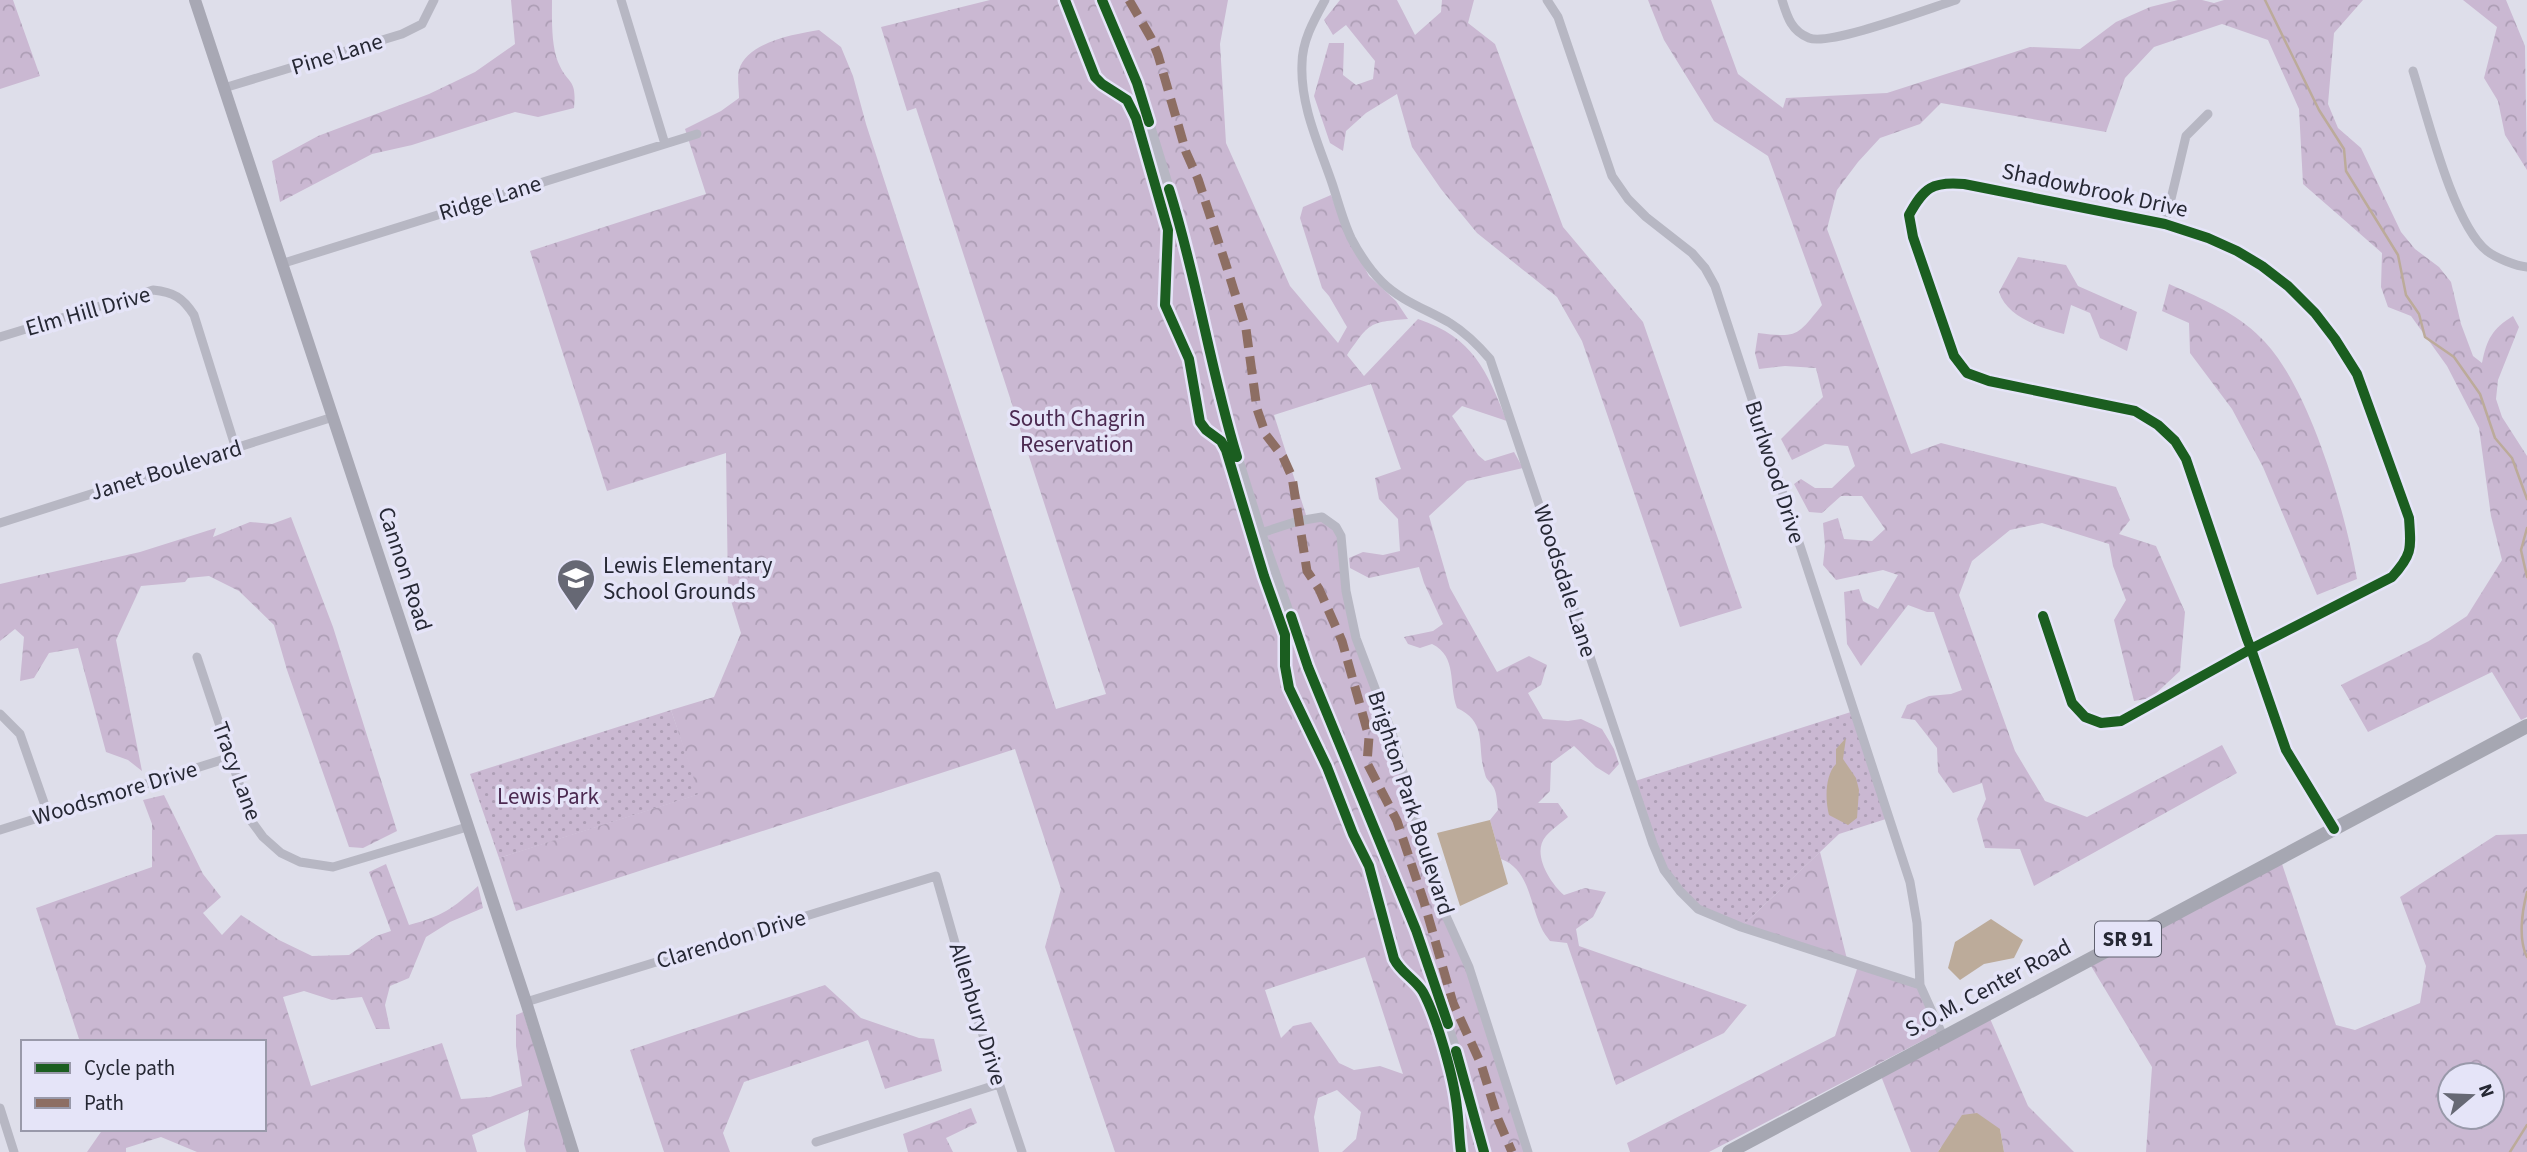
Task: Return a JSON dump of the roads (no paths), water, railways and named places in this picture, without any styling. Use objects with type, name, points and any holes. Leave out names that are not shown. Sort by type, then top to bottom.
[{"type":"main road","name":"Cannon Road","points":[[195,0],[284,262],[332,417],[573,1152]]},
{"type":"main road","name":"S.O.M. Center Road","points":[[1729,1152],[2527,726]]},
{"type":"street","name":"Pine Lane","points":[[224,88],[402,34],[422,24],[434,0]]},
{"type":"street","points":[[621,0],[665,144]]},
{"type":"street","points":[[1102,0],[1137,83],[1181,228],[1227,422],[1261,533],[1308,667],[1416,930],[1459,1061],[1484,1152]]},
{"type":"street","name":"Woodsdale Lane","points":[[1325,0],[1312,22],[1306,40],[1301,63],[1303,91],[1350,237],[1366,264],[1385,284],[1401,297],[1452,324],[1472,338],[1490,359],[1653,845],[1664,870],[1698,909],[1741,928],[1920,985]]},
{"type":"street","name":"Burlwood Drive","points":[[1548,0],[1558,17],[1612,176],[1628,199],[1646,217],[1692,253],[1715,286],[1910,882],[1917,923],[1920,985]]},
{"type":"street","points":[[1782,0],[1790,24],[1810,38],[1833,38],[1956,0]]},
{"type":"street","points":[[2413,71],[2452,192],[2468,228],[2487,252],[2527,267]]},
{"type":"street","points":[[2165,224],[2186,136],[2208,114]]},
{"type":"street","name":"Ridge Lane","points":[[284,262],[697,134]]},
{"type":"street","name":"Shadowbrook Drive","points":[[2043,616],[2072,703],[2085,717],[2101,723],[2121,720],[2251,649],[2392,577],[2407,560],[2411,543],[2409,518],[2357,374],[2315,313],[2288,286],[2238,251],[2165,224],[1964,184],[1942,182],[1922,192],[1909,215],[1913,237],[1954,356],[1968,373],[1989,381],[2135,411],[2158,425],[2175,441],[2186,459],[2251,649]]},
{"type":"street","name":"Elm Hill Drive","points":[[0,337],[153,290],[170,292],[185,301],[194,316],[236,449]]},
{"type":"street","name":"Janet Boulevard","points":[[0,523],[332,417]]},
{"type":"street","name":"Brighton Park Boulevard","points":[[1261,533],[1298,521],[1322,517],[1336,527],[1341,536],[1346,591],[1356,638],[1392,733],[1434,882],[1473,977],[1528,1152]]},
{"type":"street","points":[[2251,649],[2286,750],[2334,829]]},
{"type":"street","name":"Tracy Lane","points":[[197,657],[252,822],[263,837],[281,853],[300,862],[333,867],[467,827]]},
{"type":"street","points":[[0,715],[20,733],[47,814]]},
{"type":"street","name":"Woodsmore Drive","points":[[0,830],[230,757]]},
{"type":"street","name":"Clarendon Drive","points":[[526,1002],[936,876]]},
{"type":"street","name":"Allenbury Drive","points":[[936,876],[971,999],[1022,1152]]},
{"type":"street","points":[[1920,985],[1943,1036]]},
{"type":"street","points":[[816,1142],[999,1084]]},
{"type":"street","points":[[0,1108],[14,1152]]},
{"type":"waterway","points":[[2265,0],[2319,110],[2344,149],[2346,171],[2398,255],[2406,295],[2419,314],[2425,337],[2454,357],[2480,394],[2495,438],[2512,458],[2527,499]]},
{"type":"waterway","points":[[2527,528],[2521,550],[2527,577]]},
{"type":"waterway","points":[[2527,892],[2522,916],[2522,934],[2527,957]]},
{"type":"waterway","points":[[2510,1152],[2527,1125]]},
{"type":"place","name":"Lewis Elementary School Grounds","points":[[576,612]]},
{"type":"park label","name":"South Chagrin Reservation","points":[[1077,431]]},
{"type":"park label","name":"Lewis Park","points":[[548,796]]}]
